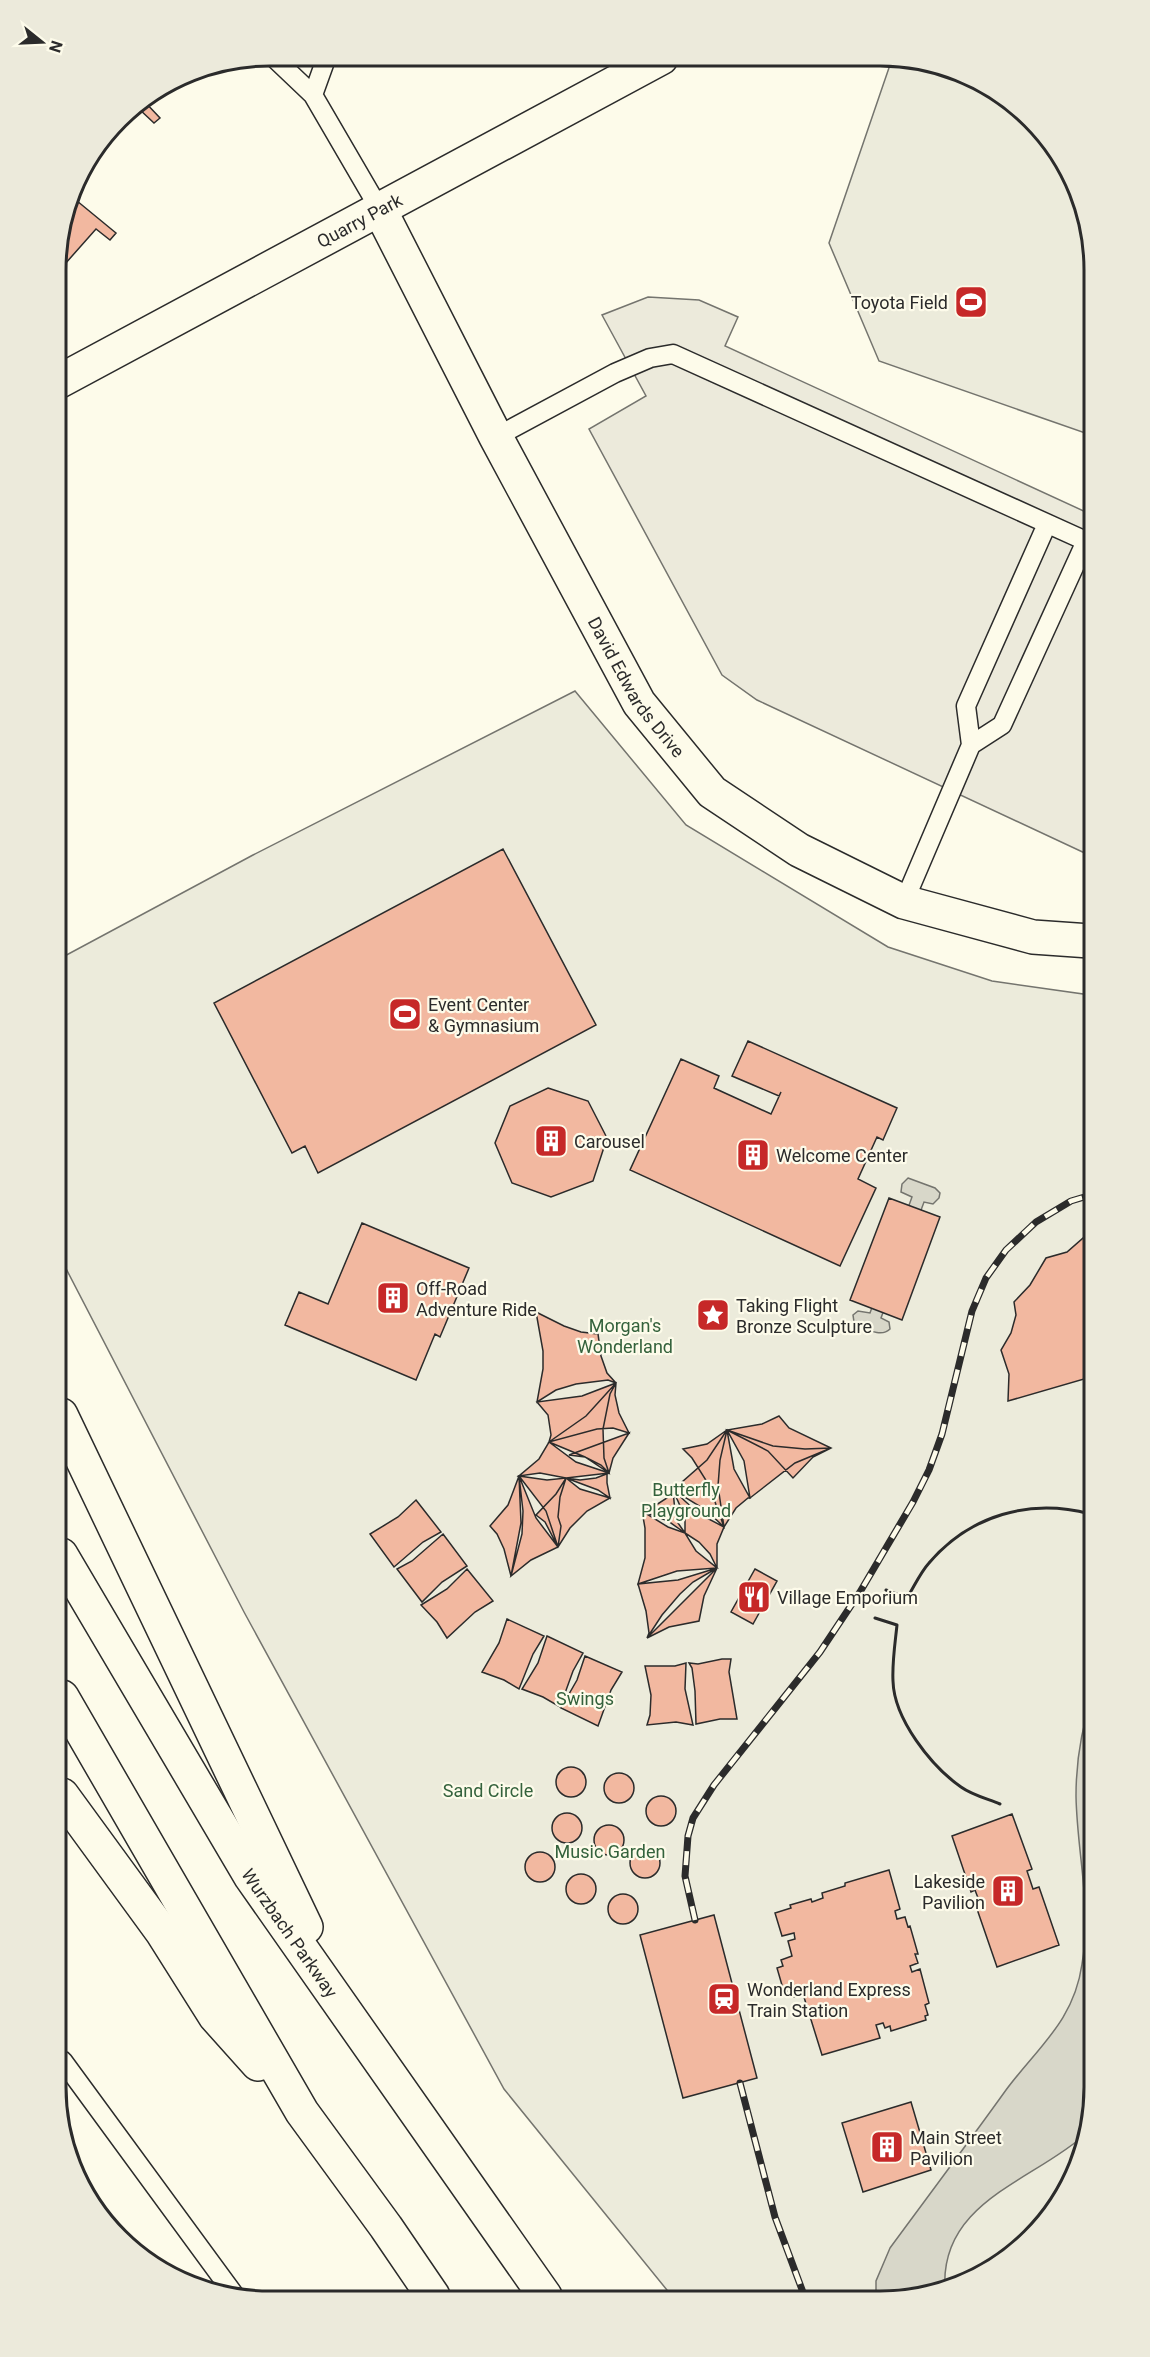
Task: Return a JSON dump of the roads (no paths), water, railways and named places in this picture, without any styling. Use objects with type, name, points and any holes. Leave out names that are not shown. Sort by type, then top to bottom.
[{"type":"main road","name":"Quarry Park","points":[[66,378],[646,66]]},
{"type":"main road","name":"David Edwards Drive","points":[[380,210],[496,437],[639,703],[712,792],[799,849],[904,902],[1033,937],[1084,940]]},
{"type":"main road","points":[[66,1424],[346,2012]]},
{"type":"main road","name":"Wurzbach Parkway","points":[[66,1563],[252,1877],[541,2291]]},
{"type":"main road","points":[[66,1704],[302,2112]]},
{"type":"main road","points":[[66,1800],[162,1932],[215,2016],[302,2112],[430,2291]]},
{"type":"lane","points":[[283,66],[313,95],[380,210]]},
{"type":"lane","points":[[313,95],[323,66]]},
{"type":"lane","points":[[496,437],[615,373],[650,358],[673,354],[1084,541]]},
{"type":"lane","points":[[904,902],[971,745],[966,706],[1047,524]]},
{"type":"lane","points":[[971,745],[1002,725],[1084,548]]},
{"type":"lane","points":[[66,2065],[228,2287]]},
{"type":"railway","points":[[695,1920],[685,1876],[688,1836],[693,1818],[714,1785],[820,1652],[860,1592],[913,1502],[929,1470],[942,1434],[972,1311],[986,1278],[1006,1250],[1036,1222],[1071,1201],[1084,1197]]},
{"type":"railway","points":[[740,2083],[775,2217],[803,2291]]},
{"type":"place","name":"Toyota Field","points":[[971,302]]},
{"type":"place","name":"Event Center & Gymnasium","points":[[405,1014]]},
{"type":"place","name":"Carousel","points":[[551,1141]]},
{"type":"place","name":"Welcome Center","points":[[753,1155]]},
{"type":"place","name":"Off-Road Adventure Ride","points":[[393,1298]]},
{"type":"place","name":"Taking Flight Bronze Sculpture","points":[[713,1315]]},
{"type":"place","name":"Village Emporium","points":[[754,1597]]},
{"type":"place","name":"Lakeside Pavilion","points":[[1008,1891]]},
{"type":"place","name":"Wonderland Express Train Station","points":[[724,1999]]},
{"type":"place","name":"Main Street Pavilion","points":[[887,2147]]},
{"type":"park label","name":"Morgan's Wonderland","points":[[625,1335]]},
{"type":"park label","name":"Butterfly Playground","points":[[686,1499]]},
{"type":"park label","name":"Swings","points":[[585,1698]]},
{"type":"park label","name":"Sand Circle","points":[[488,1790]]},
{"type":"park label","name":"Music Garden","points":[[610,1851]]}]
